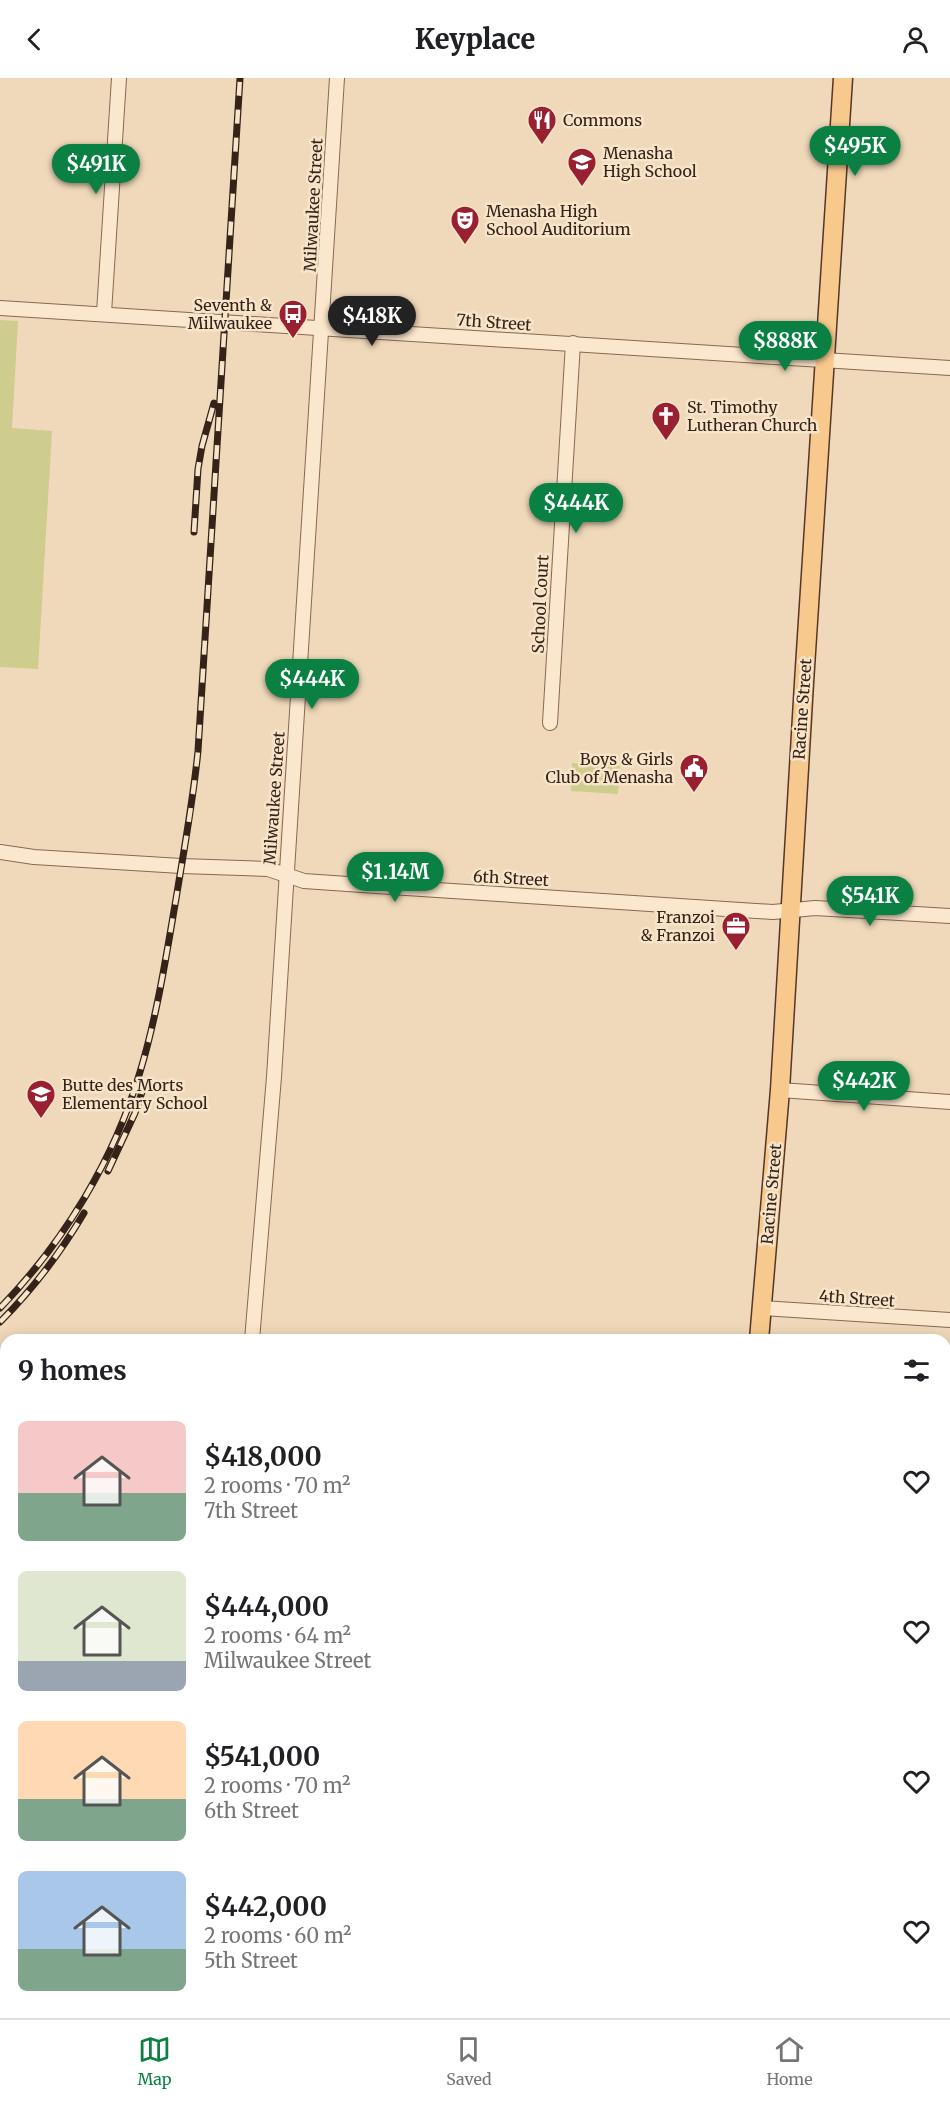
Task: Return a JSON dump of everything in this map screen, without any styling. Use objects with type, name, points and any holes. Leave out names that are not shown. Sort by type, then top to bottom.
[{"type":"main road","name":"Racine Street","points":[[760,1334],[780,1090],[843,78]]},
{"type":"street","points":[[104,313],[119,78]]},
{"type":"street","name":"Milwaukee Street","points":[[253,1334],[274,1077],[337,78]]},
{"type":"street","name":"7th Street","points":[[0,308],[950,368]]},
{"type":"street","name":"School Court","points":[[550,723],[573,343]]},
{"type":"street","name":"6th Street","points":[[0,852],[34,857],[268,869],[304,881],[391,887],[773,912],[815,908],[950,916]]},
{"type":"street","points":[[780,1090],[950,1102]]},
{"type":"street","name":"4th Street","points":[[762,1308],[950,1320]]},
{"type":"shaded area","points":[[0,320],[18,321],[12,428],[52,431],[38,669],[0,667]]},
{"type":"shaded area","points":[[572,763],[620,766],[618,794],[571,791]]},
{"type":"railway","points":[[0,1308],[23,1283],[66,1228],[101,1168],[116,1137],[140,1072],[161,986],[194,788],[198,751],[240,78]]},
{"type":"railway","points":[[194,532],[198,469],[214,403]]},
{"type":"railway","points":[[108,1171],[135,1113],[143,1089]]},
{"type":"railway","points":[[0,1322],[45,1270],[84,1213]]},
{"type":"place","name":"Commons","points":[[542,146]]},
{"type":"place","name":"Menasha High School","points":[[582,188]]},
{"type":"place","name":"Menasha High School Auditorium","points":[[465,246]]},
{"type":"place","name":"Seventh & Milwaukee","points":[[293,340]]},
{"type":"place","name":"St. Timothy Lutheran Church","points":[[666,442]]},
{"type":"place","name":"Boys & Girls Club of Menasha","points":[[694,794]]},
{"type":"place","name":"Franzoi & Franzoi","points":[[736,952]]},
{"type":"place","name":"Butte des Morts Elementary School","points":[[41,1120]]}]
